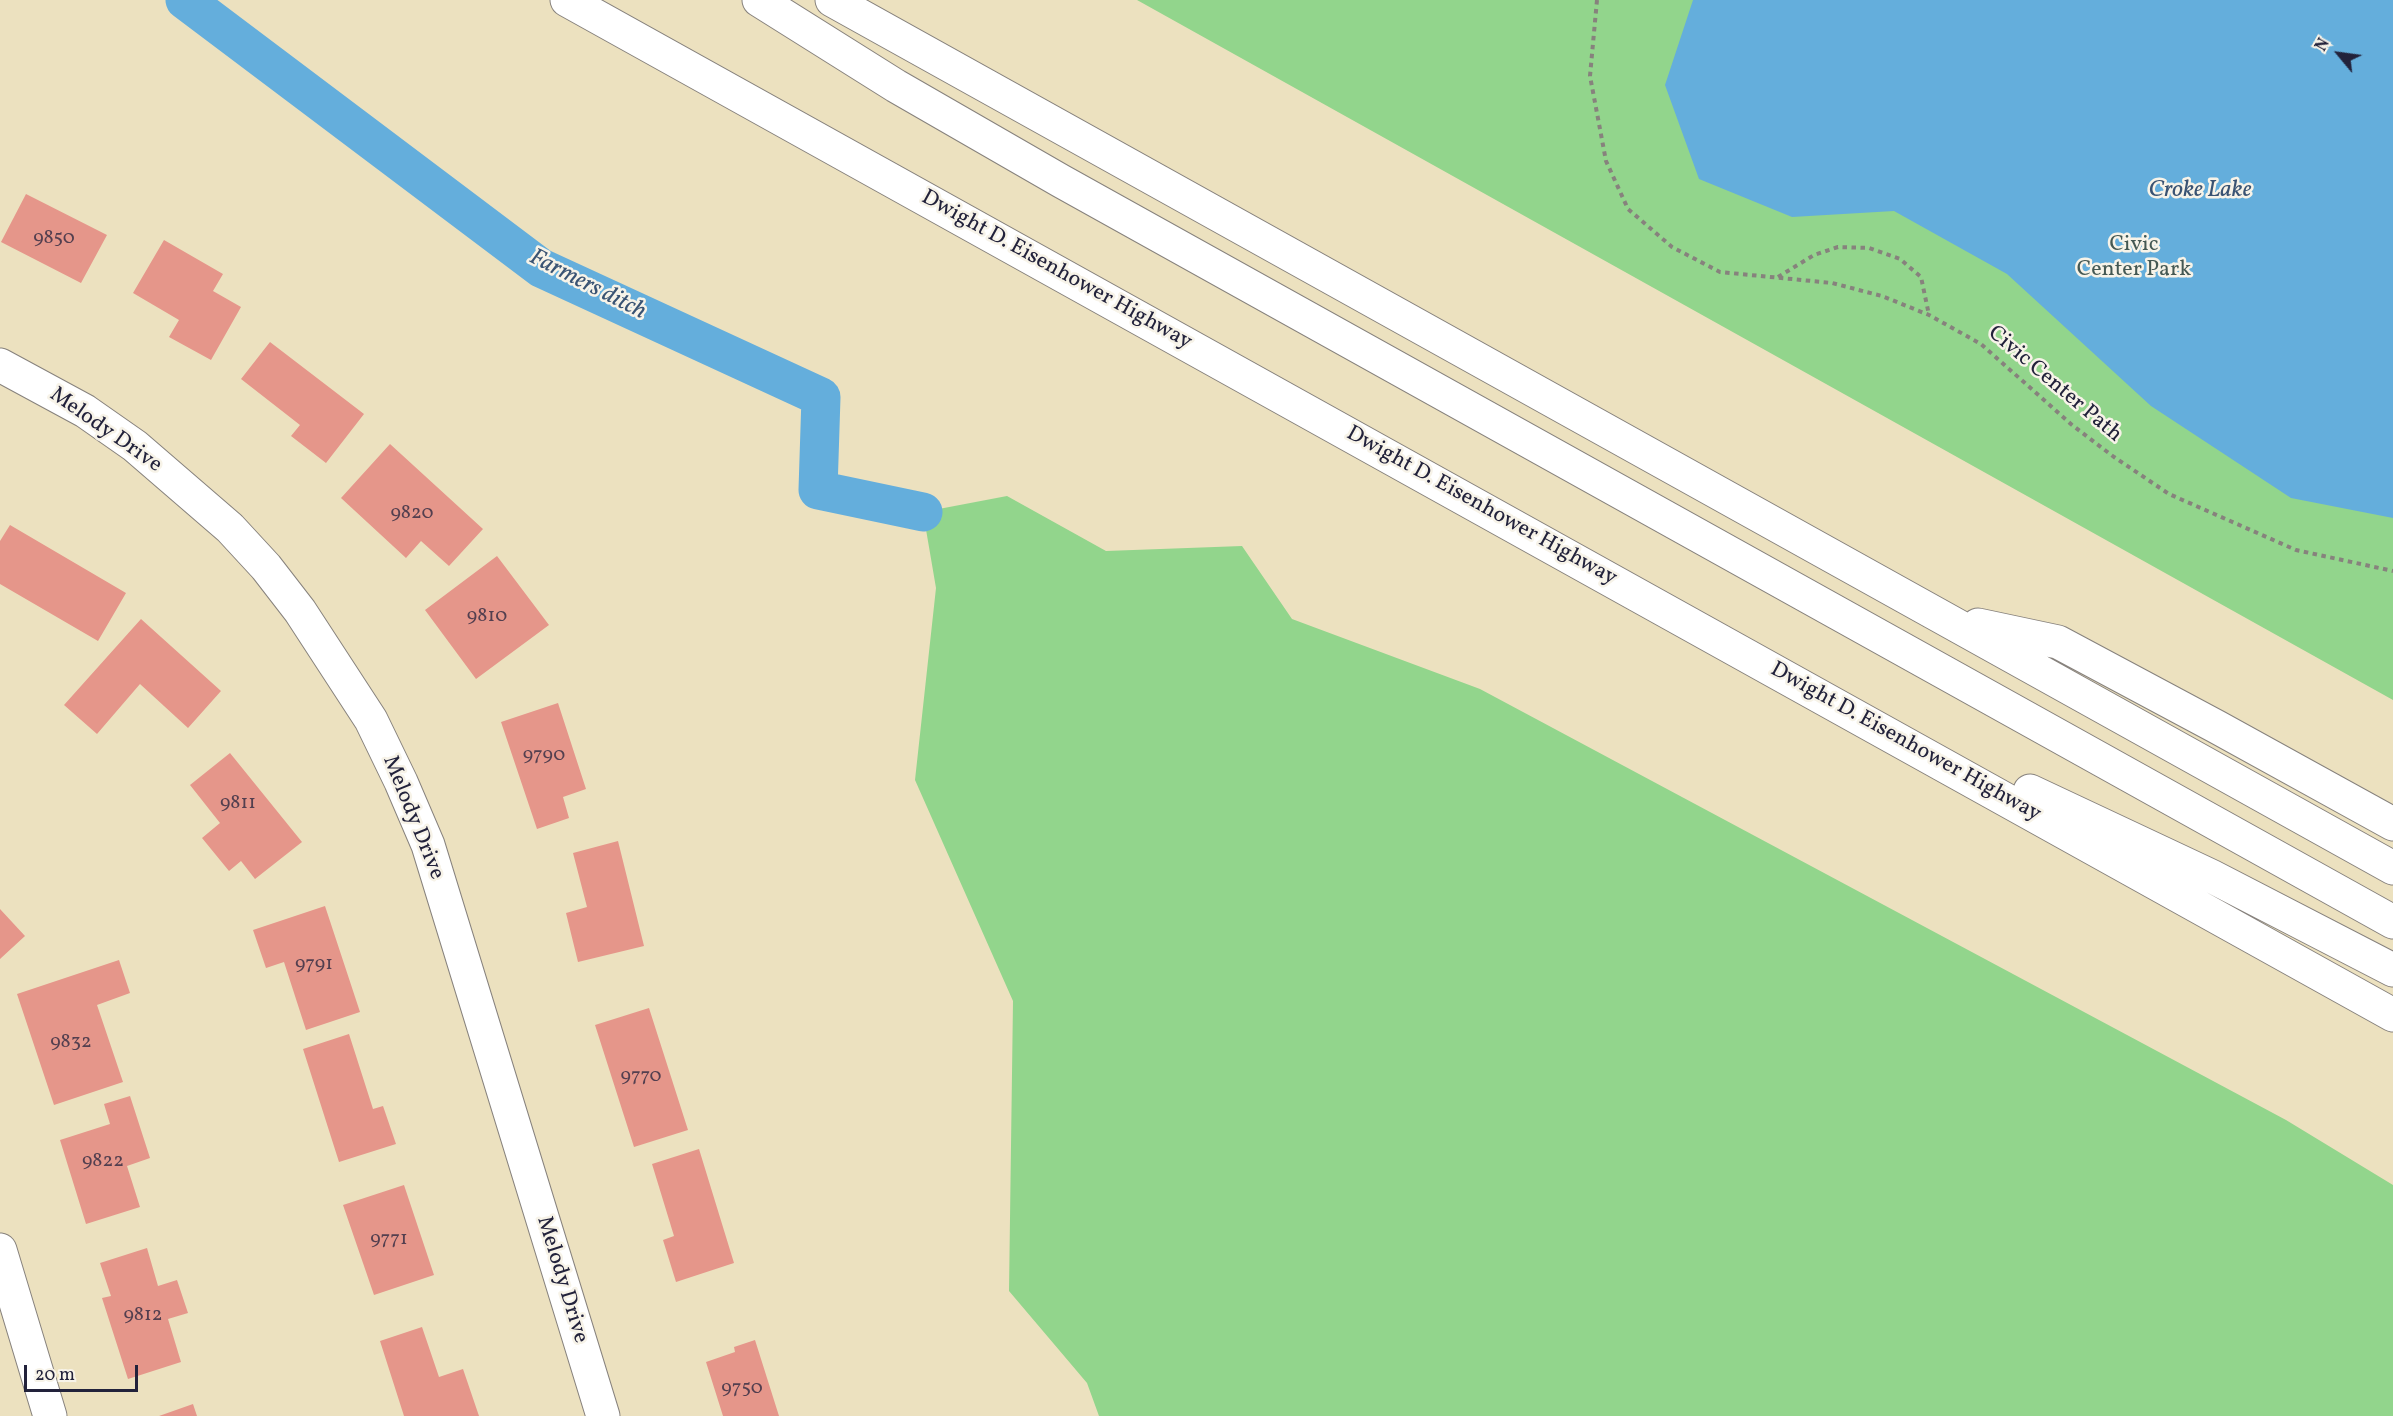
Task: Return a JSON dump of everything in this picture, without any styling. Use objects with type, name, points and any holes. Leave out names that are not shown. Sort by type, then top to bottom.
[{"type":"main road","name":"Dwight D. Eisenhower Highway","points":[[567,0],[2393,1015]]},
{"type":"main road","points":[[759,0],[877,74],[1061,181],[2393,922]]},
{"type":"main road","points":[[832,0],[2393,868]]},
{"type":"main road","name":"Melody Drive","points":[[0,365],[85,411],[135,446],[230,528],[266,567],[300,611],[371,720],[428,845],[603,1416]]},
{"type":"main road","points":[[1944,617],[2058,642],[2393,824]]},
{"type":"main road","points":[[1810,690],[2147,845],[2331,936],[2393,970]]},
{"type":"main road","points":[[0,1250],[50,1416]]},
{"type":"path","name":"Civic Center Path","points":[[1597,0],[1590,76],[1606,161],[1628,209],[1672,247],[1720,272],[1832,283],[1882,296],[1929,315],[1982,344],[2072,425],[2169,494],[2296,550],[2393,572]]},
{"type":"path","points":[[1777,278],[1815,255],[1838,247],[1869,248],[1900,259],[1921,277],[1929,315]]},
{"type":"green space","name":"Civic Center Park","points":[[1137,0],[2393,0],[2393,700]]},
{"type":"green space","points":[[1007,496],[1106,551],[1242,546],[1292,619],[1480,689],[2286,1120],[2393,1185],[2393,1416],[1099,1416],[1087,1383],[1009,1291],[1013,1001],[915,780],[936,588],[923,512]]},
{"type":"water","name":"Croke Lake","points":[[1693,0],[2393,0],[2393,518],[2291,498],[2151,406],[2007,274],[1894,211],[1792,217],[1699,179],[1665,85]]},
{"type":"building","points":[[26,194],[107,235],[81,283],[1,242]]},
{"type":"building","points":[[164,240],[223,274],[213,291],[241,307],[211,360],[169,337],[179,320],[133,293]]},
{"type":"building","points":[[270,342],[364,414],[326,463],[291,436],[300,425],[241,379]]},
{"type":"building","points":[[390,444],[483,529],[449,566],[421,541],[406,558],[341,498]]},
{"type":"building","points":[[10,525],[126,593],[98,641],[0,584],[0,541]]},
{"type":"building","points":[[497,556],[549,625],[476,679],[425,610]]},
{"type":"building","points":[[141,619],[221,691],[188,728],[140,684],[97,734],[64,705]]},
{"type":"building","points":[[558,703],[586,789],[563,797],[569,818],[537,829],[501,722]]},
{"type":"building","points":[[230,753],[302,842],[255,879],[241,861],[229,871],[202,838],[220,823],[190,785]]},
{"type":"building","points":[[618,841],[644,946],[578,962],[566,913],[587,907],[573,853]]},
{"type":"building","points":[[325,906],[360,1012],[306,1030],[284,962],[266,968],[253,930]]},
{"type":"building","points":[[0,909],[25,936],[0,959]]},
{"type":"building","points":[[119,960],[130,993],[97,1005],[123,1082],[54,1105],[17,994]]},
{"type":"building","points":[[649,1008],[688,1130],[634,1147],[595,1025]]},
{"type":"building","points":[[349,1034],[373,1109],[383,1106],[396,1144],[339,1162],[303,1049]]},
{"type":"building","points":[[130,1096],[150,1158],[127,1166],[140,1207],[86,1224],[60,1140],[110,1124],[104,1104]]},
{"type":"building","points":[[699,1149],[734,1263],[676,1282],[663,1240],[674,1236],[652,1164]]},
{"type":"building","points":[[404,1185],[434,1275],[374,1295],[343,1205]]},
{"type":"building","points":[[147,1248],[158,1286],[177,1280],[188,1313],[168,1319],[181,1362],[128,1379],[102,1298],[111,1296],[100,1263]]},
{"type":"building","points":[[422,1327],[439,1377],[463,1369],[479,1416],[404,1416],[380,1341]]},
{"type":"building","points":[[755,1340],[779,1416],[723,1416],[706,1362],[735,1352],[734,1347]]},
{"type":"building","points":[[193,1404],[197,1416],[159,1416]]},
{"type":"waterway","name":"Farmers ditch","points":[[185,0],[541,268],[821,397],[818,490],[923,512]]}]
